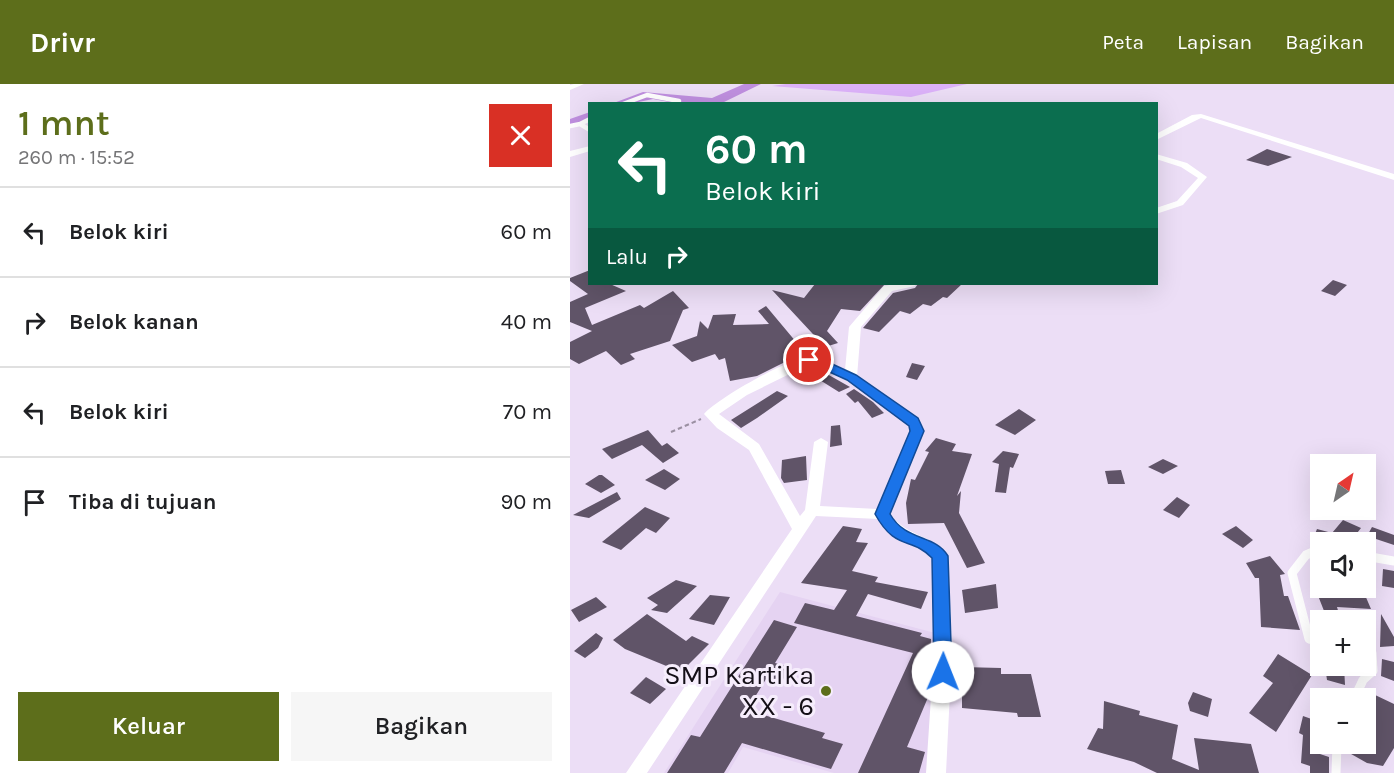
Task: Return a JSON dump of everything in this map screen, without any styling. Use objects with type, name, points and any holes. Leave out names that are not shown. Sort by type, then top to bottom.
[{"type":"street","points":[[570,88],[580,84]]},
{"type":"street","points":[[1158,137],[1194,117],[1201,116],[1394,177]]},
{"type":"street","points":[[570,154],[588,149]]},
{"type":"street","points":[[1158,157],[1184,165],[1203,177],[1180,203],[1158,210]]},
{"type":"street","points":[[851,378],[855,327],[888,288],[909,285]]},
{"type":"street","points":[[800,529],[754,447],[714,419],[711,414],[742,392],[805,361],[817,361],[851,378],[914,421],[917,431],[882,514]]},
{"type":"street","points":[[636,773],[812,511],[821,442]]},
{"type":"street","points":[[812,511],[882,514]]},
{"type":"street","points":[[882,514],[890,527],[900,536],[934,550],[940,556],[943,651],[936,773]]},
{"type":"lane","points":[[628,102],[647,95],[679,101]]},
{"type":"lane","points":[[570,126],[588,120]]},
{"type":"lane","points":[[579,124],[588,129]]},
{"type":"lane","points":[[1310,553],[1292,573],[1310,639]]},
{"type":"lane","points":[[1376,558],[1394,561]]},
{"type":"lane","points":[[1336,773],[1337,754]]},
{"type":"path","points":[[671,432],[711,414]]},
{"type":"shaded area","points":[[786,84],[967,84],[911,97],[772,86]]},
{"type":"shaded area","name":"SMP Kartika XX - 6","points":[[780,592],[939,634],[928,773],[834,773],[743,747],[728,773],[664,773]]},
{"type":"building","points":[[1267,149],[1292,157],[1268,166],[1246,160]]},
{"type":"building","points":[[588,271],[588,285],[612,285],[626,291],[585,308],[592,325],[640,305],[644,308],[673,291],[689,308],[683,310],[670,341],[630,354],[635,359],[621,365],[606,351],[579,364],[570,359],[570,342],[592,331],[570,322],[570,302],[588,294],[570,281],[570,278]]},
{"type":"building","points":[[1333,280],[1347,285],[1335,296],[1321,291]]},
{"type":"building","points":[[814,285],[884,285],[860,311],[841,309],[827,331],[838,343],[825,347],[772,290],[804,298]]},
{"type":"building","points":[[917,285],[961,285],[947,298],[943,297],[931,306],[923,304],[910,314],[900,311],[879,332],[863,328],[893,293],[915,288]]},
{"type":"building","points":[[766,306],[807,355],[787,361],[757,376],[730,381],[725,358],[719,360],[715,354],[692,362],[672,345],[697,336],[700,321],[708,329],[713,315],[736,314],[733,325],[769,324],[758,311]]},
{"type":"building","points":[[912,363],[925,366],[917,380],[906,377]]},
{"type":"building","points":[[819,370],[850,387],[839,392],[815,377]]},
{"type":"building","points":[[854,389],[884,413],[872,418],[858,401],[855,403],[846,394]]},
{"type":"building","points":[[777,391],[788,396],[757,418],[741,428],[731,420]]},
{"type":"building","points":[[1019,409],[1036,420],[1015,435],[995,425]]},
{"type":"building","points":[[840,425],[842,445],[830,447],[831,426]]},
{"type":"building","points":[[648,430],[662,446],[667,443],[679,453],[663,463],[642,445],[612,459],[602,449]]},
{"type":"building","points":[[936,438],[956,444],[952,451],[972,454],[957,496],[961,491],[959,513],[985,563],[967,568],[944,523],[908,524],[906,503],[911,479],[915,480],[929,452],[925,451]]},
{"type":"building","points":[[1003,451],[1019,454],[1013,468],[1010,467],[1006,493],[995,492],[999,464],[992,462]]},
{"type":"building","points":[[806,456],[807,480],[784,483],[781,478],[782,460]]},
{"type":"building","points":[[1163,459],[1178,466],[1163,474],[1148,467]]},
{"type":"building","points":[[664,469],[680,479],[665,490],[645,480]]},
{"type":"building","points":[[1121,470],[1125,484],[1108,484],[1105,471]]},
{"type":"building","points":[[599,475],[615,485],[601,493],[585,484]]},
{"type":"building","points":[[617,492],[621,499],[589,518],[573,515]]},
{"type":"building","points":[[1177,497],[1190,505],[1179,518],[1163,510]]},
{"type":"building","points":[[645,507],[670,518],[656,533],[646,528],[621,550],[602,542]]},
{"type":"building","points":[[1343,520],[1361,528],[1358,532],[1333,532]]},
{"type":"building","points":[[843,526],[862,529],[856,542],[868,543],[852,571],[878,577],[875,582],[928,592],[921,609],[868,594],[856,616],[922,633],[920,636],[931,639],[929,695],[907,747],[925,752],[919,773],[858,773],[913,653],[794,623],[805,603],[834,610],[847,590],[801,583]]},
{"type":"building","points":[[1236,526],[1253,540],[1243,548],[1222,534]]},
{"type":"building","points":[[1372,527],[1394,535],[1394,545],[1376,539],[1376,532],[1369,532]]},
{"type":"building","points":[[1270,556],[1285,574],[1280,575],[1284,596],[1288,596],[1300,630],[1261,627],[1259,578],[1255,578],[1246,563]]},
{"type":"building","points":[[1383,569],[1394,571],[1394,588],[1382,586]]},
{"type":"building","points":[[676,580],[697,586],[667,613],[651,610],[658,605],[647,598]]},
{"type":"building","points":[[996,584],[998,608],[965,613],[962,590]]},
{"type":"building","points":[[710,595],[730,597],[714,625],[689,619]]},
{"type":"building","points":[[596,597],[607,607],[579,622],[571,610]]},
{"type":"building","points":[[1319,598],[1366,598],[1371,609],[1337,607],[1338,610],[1324,610]]},
{"type":"building","points":[[647,614],[686,641],[692,636],[709,644],[681,672],[625,649],[613,640]]},
{"type":"building","points":[[1381,614],[1394,637],[1394,646],[1380,647]]},
{"type":"building","points":[[774,620],[797,627],[775,663],[790,667],[781,683],[766,679],[747,710],[825,733],[822,738],[843,744],[831,769],[742,743],[724,773],[667,773],[691,735],[700,737]]},
{"type":"building","points":[[596,633],[603,638],[598,648],[585,658],[574,651]]},
{"type":"building","points":[[1278,654],[1311,676],[1276,732],[1249,713],[1273,683],[1263,676]]},
{"type":"building","points":[[1382,659],[1394,662],[1394,681],[1381,676]]},
{"type":"building","points":[[962,667],[1001,668],[1001,674],[1031,674],[1041,717],[1018,717],[1017,713],[962,708]]},
{"type":"building","points":[[1326,676],[1345,676],[1345,685],[1327,680]]},
{"type":"building","points":[[646,677],[666,689],[650,704],[630,693]]},
{"type":"building","points":[[1193,692],[1212,699],[1208,717],[1190,711],[1188,703]]},
{"type":"building","points":[[1376,695],[1394,704],[1394,748],[1383,766],[1367,763],[1351,754],[1376,754]]},
{"type":"building","points":[[1104,701],[1140,711],[1139,715],[1178,725],[1172,759],[1199,770],[1194,738],[1251,744],[1259,773],[1157,773],[1134,762],[1087,749],[1098,728],[1103,729]]},
{"type":"building","points":[[1303,716],[1310,718],[1310,754],[1329,757],[1329,773],[1310,773],[1310,766],[1301,763],[1303,735],[1299,733]]},
{"type":"waterway","points":[[706,102],[724,98],[755,84]]},
{"type":"waterway","points":[[622,102],[643,95],[692,102]]},
{"type":"waterway","points":[[692,102],[706,102]]},
{"type":"waterway","points":[[570,123],[588,117]]},
{"type":"place","name":"SMP Kartika XX - 6","points":[[826,691]]},
{"type":"route","points":[[809,360],[817,361],[851,378],[914,421],[917,431],[882,514],[890,527],[900,536],[934,550],[940,556],[943,672]]}]
